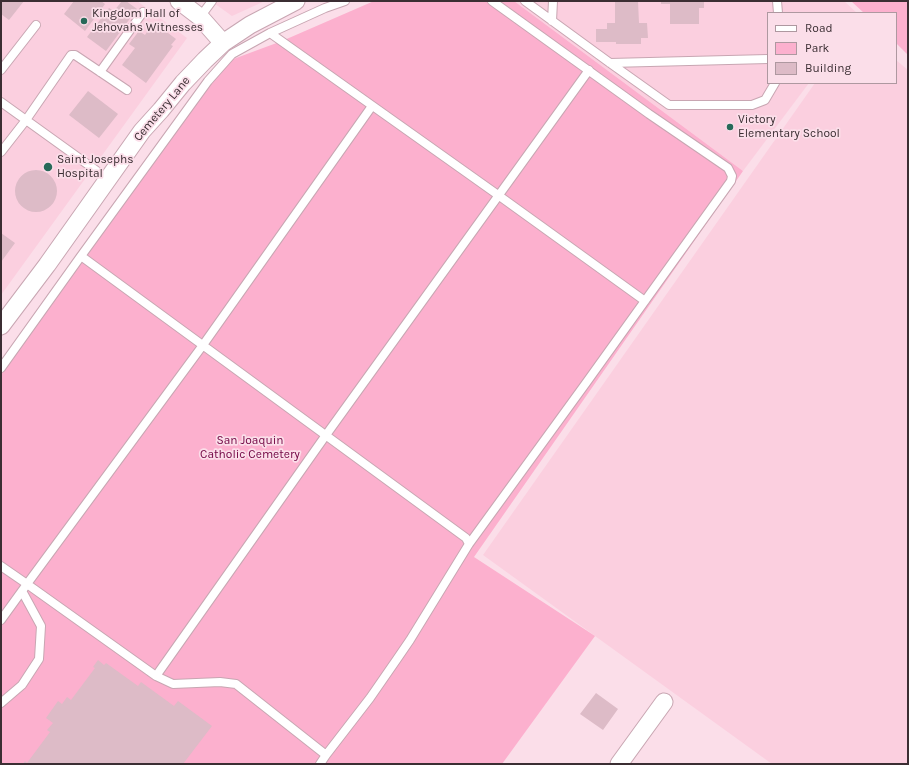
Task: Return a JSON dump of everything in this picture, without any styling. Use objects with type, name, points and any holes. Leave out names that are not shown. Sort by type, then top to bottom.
[{"type":"street","points":[[179,1],[200,17],[223,43]]},
{"type":"street","name":"Cemetery Lane","points":[[1,326],[47,265],[142,131],[183,83],[204,60],[223,43],[250,25],[296,1]]},
{"type":"street","points":[[619,764],[664,702]]},
{"type":"lane","points":[[200,17],[212,1]]},
{"type":"lane","points":[[1,368],[208,81],[232,54],[270,33],[325,8],[346,1]]},
{"type":"lane","points":[[320,764],[370,698],[410,640],[469,544],[731,181],[732,176],[728,168],[492,1]]},
{"type":"lane","points":[[525,1],[669,105],[752,104],[765,100],[774,84]]},
{"type":"lane","points":[[552,21],[553,1]]},
{"type":"lane","points":[[777,1],[778,12]]},
{"type":"lane","points":[[100,72],[144,12]]},
{"type":"lane","points":[[1,70],[36,25]]},
{"type":"lane","points":[[270,33],[645,301]]},
{"type":"lane","points":[[1,152],[26,120],[71,55],[75,55],[127,90]]},
{"type":"lane","points":[[610,63],[767,59]]},
{"type":"lane","points":[[156,676],[326,435],[589,70]]},
{"type":"lane","points":[[1,102],[108,179]]},
{"type":"lane","points":[[1,620],[203,345],[372,106]]},
{"type":"lane","points":[[81,256],[466,538],[469,544]]},
{"type":"lane","points":[[1,566],[24,587],[156,676],[173,684],[220,682],[236,684],[326,755]]},
{"type":"lane","points":[[1,703],[22,685],[39,659],[41,626],[24,587]]},
{"type":"shaded area","name":"Saint Josephs Hospital","points":[[1,1],[137,1],[187,38],[1,295]]},
{"type":"shaded area","points":[[211,1],[265,1],[232,16]]},
{"type":"shaded area","name":"Victory Elementary School","points":[[514,1],[844,1],[856,12],[767,12],[767,84],[808,84],[743,171]]},
{"type":"shaded area","points":[[897,61],[908,70],[908,764],[772,764],[483,555],[814,84],[897,84]]},
{"type":"green space","name":"San Joaquin Catholic Cemetery","points":[[374,1],[514,1],[743,171],[474,557],[595,636],[502,764],[1,764],[1,366],[228,61],[282,41]]},
{"type":"green space","points":[[851,1],[908,1],[908,55],[897,44],[897,12],[863,12]]},
{"type":"building","points":[[1,1],[24,1],[9,20],[1,14]]},
{"type":"building","points":[[74,1],[101,1],[105,4],[85,31],[64,14]]},
{"type":"building","points":[[122,1],[126,1],[137,9],[106,51],[87,37],[109,8],[114,11]]},
{"type":"building","points":[[615,1],[638,1],[639,23],[647,23],[648,38],[641,38],[641,44],[596,42],[596,29],[607,29],[607,23],[615,23]]},
{"type":"building","points":[[661,1],[704,1],[704,8],[699,8],[699,24],[670,24],[670,4],[661,4]]},
{"type":"building","points":[[156,24],[176,39],[171,45],[173,46],[146,83],[122,65],[135,48],[129,44],[139,31],[145,35],[149,29],[151,31]]},
{"type":"building","points":[[88,91],[118,114],[99,138],[69,115]]},
{"type":"building","points":[[32,170],[40,170],[48,173],[54,179],[57,191],[54,203],[48,209],[40,212],[32,212],[24,209],[18,203],[15,195],[15,187],[18,179],[24,173]]},
{"type":"building","points":[[1,233],[15,243],[1,262]]},
{"type":"building","points":[[98,660],[104,665],[106,663],[138,686],[141,682],[174,706],[178,701],[212,726],[183,764],[23,764],[25,761],[27,763],[50,732],[47,730],[53,723],[46,718],[58,701],[62,704],[67,697],[71,700],[95,668],[93,667]]},
{"type":"building","points":[[596,693],[618,709],[603,730],[580,714]]},
{"type":"place","name":"Kingdom Hall of Jehovahs Witnesses","points":[[84,21]]},
{"type":"place","name":"Victory Elementary School","points":[[730,127]]},
{"type":"place","name":"Saint Josephs Hospital","points":[[48,167]]}]
